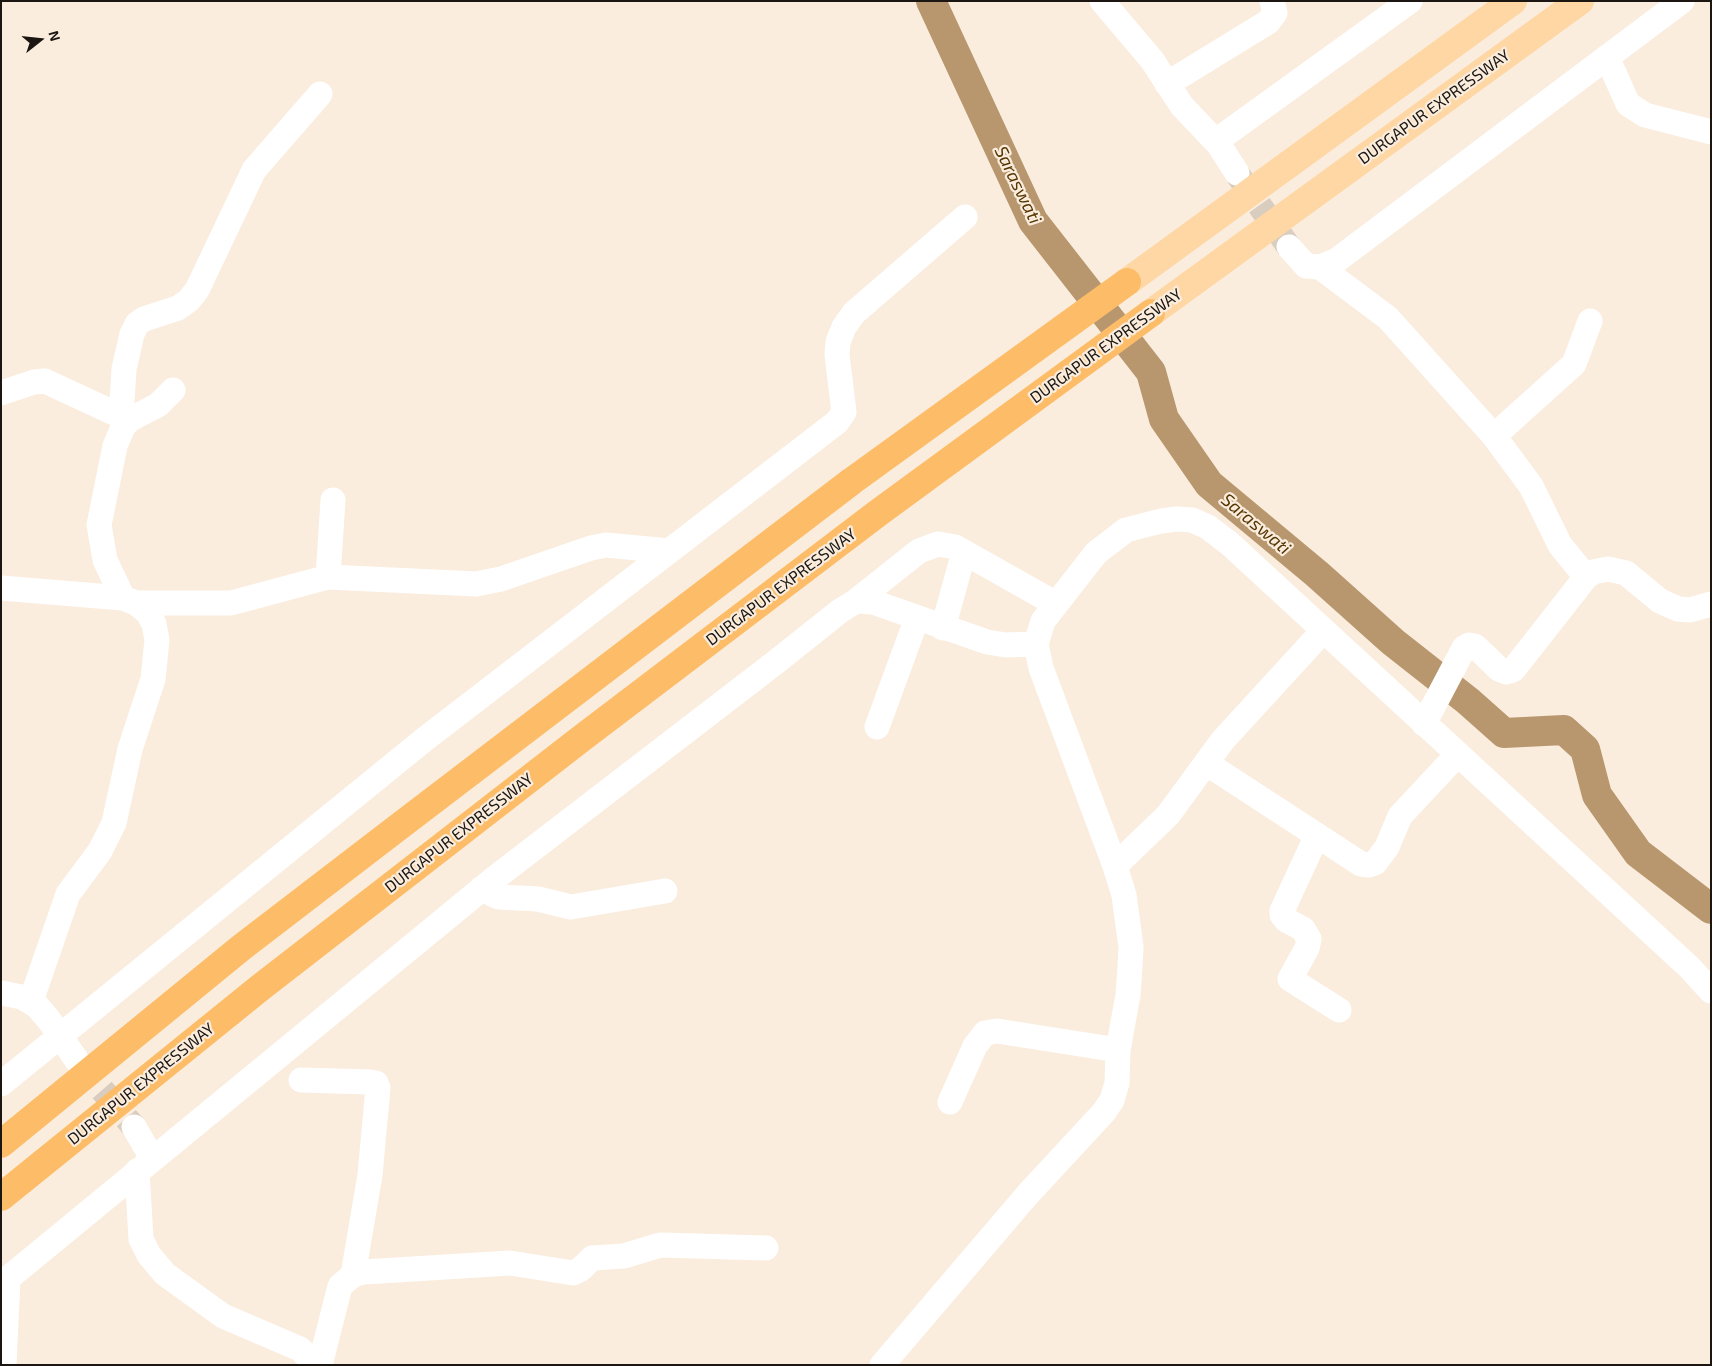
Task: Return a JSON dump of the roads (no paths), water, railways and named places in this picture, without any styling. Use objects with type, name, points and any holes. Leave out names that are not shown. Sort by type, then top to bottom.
[{"type":"highway","points":[[1,1144],[242,947],[397,828],[852,481],[1127,282]]},
{"type":"highway","name":"DURGAPUR EXPRESSWAY","points":[[1,1197],[261,986],[582,738],[878,513],[1151,313]]},
{"type":"main road","points":[[1127,282],[1513,1]]},
{"type":"main road","name":"DURGAPUR EXPRESSWAY","points":[[1151,313],[1580,1]]},
{"type":"street","points":[[1102,1],[1139,43],[1182,106],[1219,145],[1237,173]]},
{"type":"street","points":[[1167,84],[1268,22],[1275,12],[1272,1]]},
{"type":"street","points":[[1219,145],[1223,136],[1410,1]]},
{"type":"street","points":[[1289,247],[1306,266],[1320,267],[1337,260],[1682,1]]},
{"type":"street","points":[[1608,57],[1628,104],[1645,115],[1711,132]]},
{"type":"street","points":[[32,1001],[68,894],[100,851],[114,823],[130,749],[153,679],[157,656],[154,624],[148,613],[129,600],[105,560],[99,525],[115,446],[125,419],[124,369],[132,334],[137,324],[150,316],[178,308],[193,295],[254,170],[320,94]]},
{"type":"street","points":[[1,1084],[425,739],[838,422],[844,412],[837,355],[838,342],[844,327],[854,313],[965,217]]},
{"type":"street","points":[[1320,267],[1388,318],[1494,436],[1531,486],[1560,545],[1586,576]]},
{"type":"street","points":[[1494,436],[1574,364],[1590,321]]},
{"type":"street","points":[[1,393],[34,382],[45,381],[125,419],[158,405],[173,390]]},
{"type":"street","points":[[328,577],[333,500]]},
{"type":"street","points":[[882,1365],[1028,1194],[1104,1112],[1112,1100],[1117,1083],[1118,1050],[1128,995],[1130,947],[1124,896],[1115,866],[1041,668],[1036,644],[1043,621],[1096,553],[1113,538],[1126,530],[1140,525],[1177,519],[1192,520],[1208,527],[1230,544],[1323,631],[1426,720],[1458,754],[1689,967],[1711,992]]},
{"type":"street","points":[[4,1365],[4,1281],[144,1164],[482,889],[919,551],[929,546],[946,544],[964,552],[1056,604]]},
{"type":"street","points":[[1,588],[129,600],[231,603],[328,577],[476,584],[501,580],[591,548],[606,545],[669,551]]},
{"type":"street","points":[[943,628],[964,552]]},
{"type":"street","points":[[1426,720],[1461,653],[1469,645],[1475,646],[1498,669],[1506,672],[1513,670],[1586,576],[1600,570],[1618,570],[1638,581],[1651,594],[1669,606],[1690,610],[1711,604]]},
{"type":"street","points":[[856,601],[873,602],[888,606],[943,628],[988,642],[1006,645],[1036,644]]},
{"type":"street","points":[[877,726],[917,618]]},
{"type":"street","points":[[1115,866],[1168,815],[1223,740],[1323,631]]},
{"type":"street","points":[[1206,763],[1361,864],[1375,863],[1391,839],[1400,816],[1458,754]]},
{"type":"street","points":[[1317,835],[1282,911],[1282,915],[1286,920],[1303,928],[1308,940],[1307,948],[1290,978],[1339,1010]]},
{"type":"street","points":[[482,889],[499,897],[538,899],[571,907],[666,891]]},
{"type":"street","points":[[1,992],[32,1001],[42,1011],[78,1062]]},
{"type":"street","points":[[950,1102],[975,1046],[985,1033],[997,1032],[1118,1050]]},
{"type":"street","points":[[301,1080],[370,1082],[376,1083],[378,1088],[370,1175],[353,1275]]},
{"type":"street","points":[[134,1128],[144,1164],[141,1239],[149,1255],[165,1274],[190,1294],[224,1316],[300,1349],[318,1365],[340,1286],[353,1275],[364,1272],[510,1263],[573,1273],[581,1270],[592,1258],[624,1256],[660,1245],[766,1248]]},
{"type":"waterway","name":"Saraswati","points":[[931,1],[1033,221],[1151,372],[1164,419],[1209,484],[1317,574],[1393,642],[1468,701],[1504,733],[1564,730],[1585,749],[1597,795],[1638,853],[1711,909]]},
{"type":"tunnel","points":[[1238,175],[1289,247]]},
{"type":"tunnel","points":[[78,1062],[134,1127]]}]
